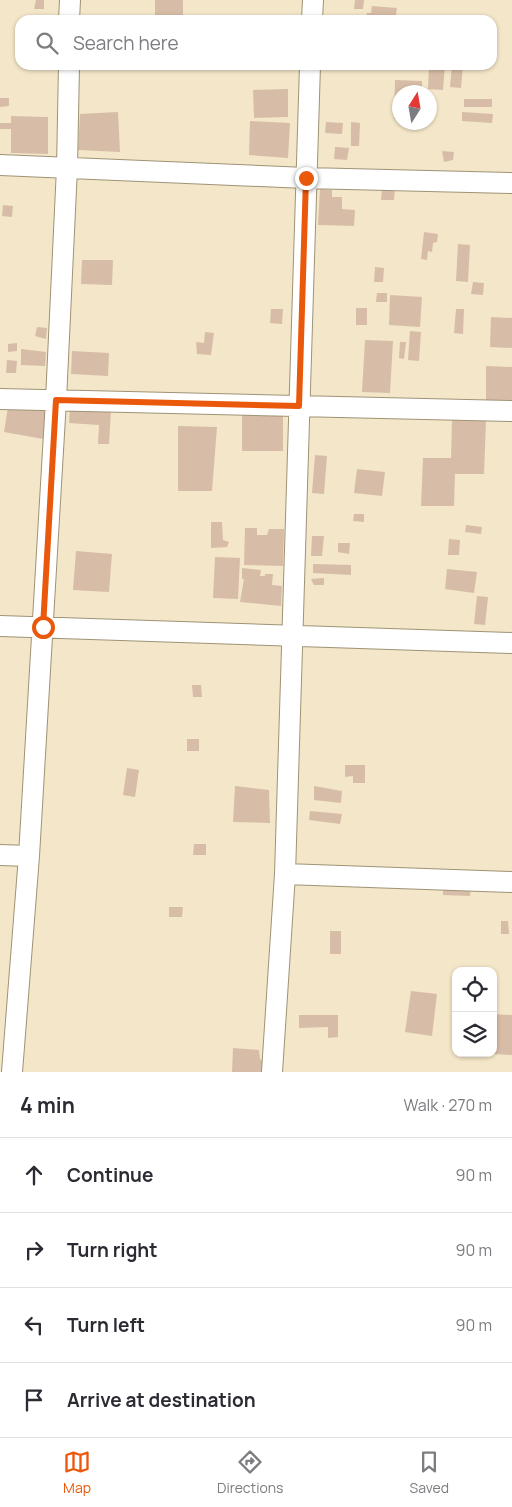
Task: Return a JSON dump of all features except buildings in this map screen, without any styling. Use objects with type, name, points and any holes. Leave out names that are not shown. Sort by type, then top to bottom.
[{"type":"street","points":[[69,15],[70,0]]},
{"type":"street","points":[[312,15],[313,0]]},
{"type":"street","points":[[12,1072],[29,856],[56,400],[67,168],[69,70]]},
{"type":"street","points":[[272,1072],[285,874],[294,636],[310,70]]},
{"type":"street","points":[[0,165],[306,178],[512,184]]},
{"type":"street","points":[[0,398],[512,411]]},
{"type":"street","points":[[0,626],[512,643]]},
{"type":"street","points":[[0,855],[29,856]]},
{"type":"street","points":[[285,874],[512,882]]},
{"type":"route","points":[[43,627],[56,400],[299,406],[306,178]]}]
